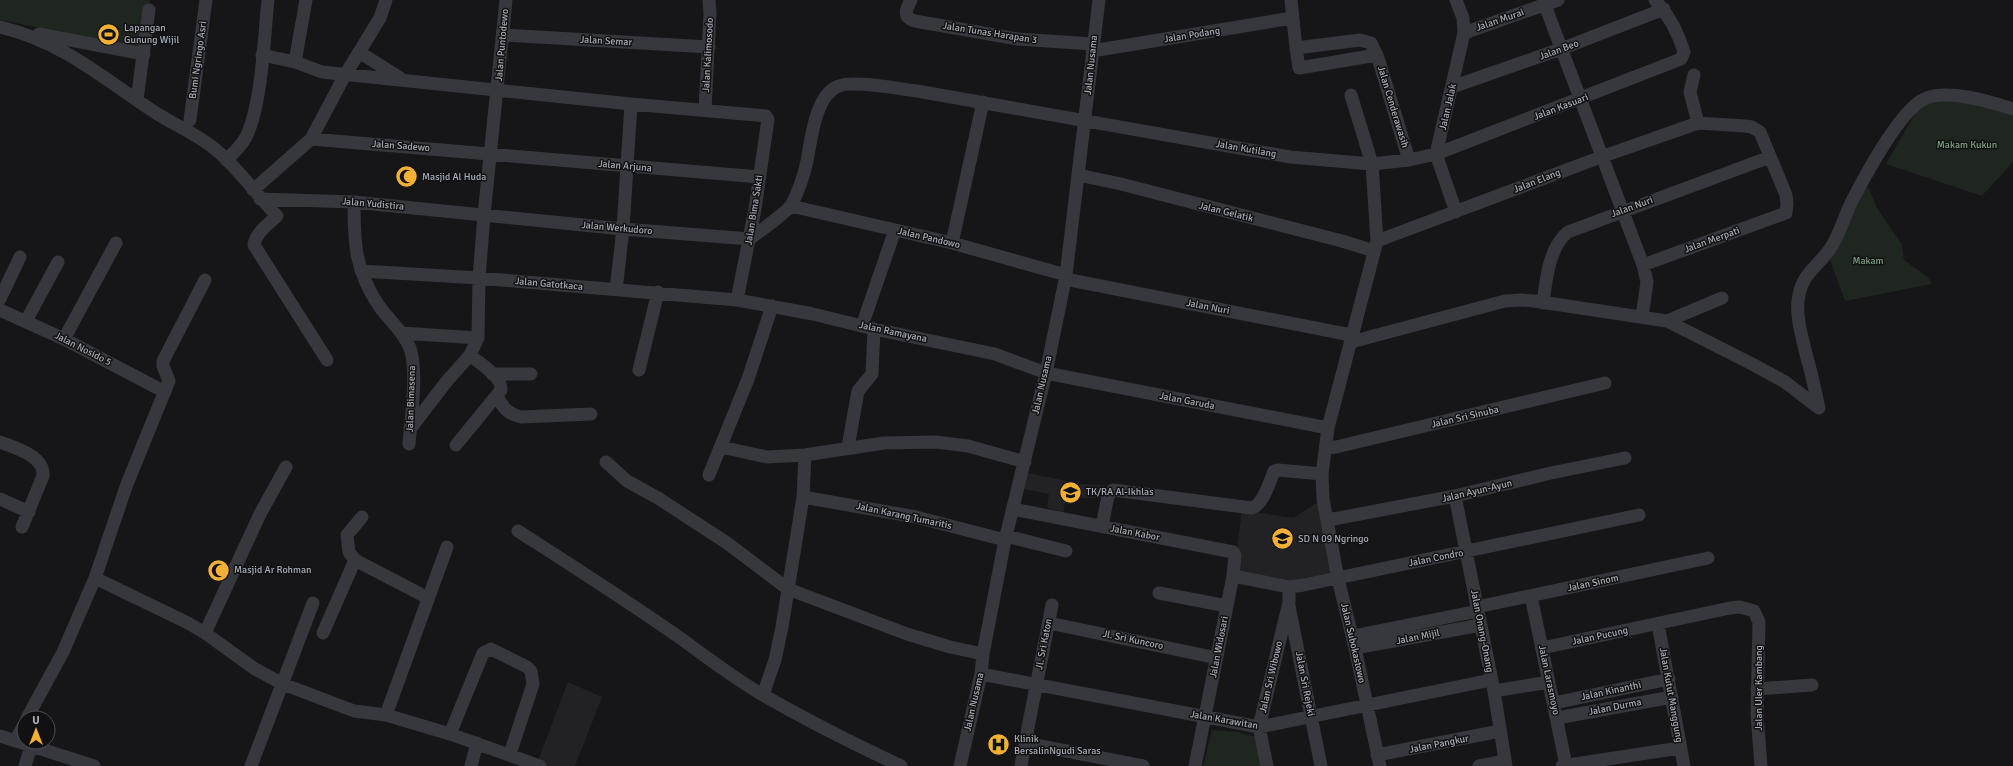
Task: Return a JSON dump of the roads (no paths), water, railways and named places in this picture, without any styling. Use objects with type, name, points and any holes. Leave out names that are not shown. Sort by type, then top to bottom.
[{"type":"street","name":"Bumi Ngringo Asri","points":[[190,120],[206,0]]},
{"type":"street","points":[[226,160],[246,137],[252,123],[258,92],[268,0]]},
{"type":"street","points":[[295,62],[306,0]]},
{"type":"street","points":[[256,194],[312,139],[345,75],[380,18],[386,0]]},
{"type":"street","name":"Jalan Puntodewo","points":[[478,338],[484,214],[498,91],[506,0]]},
{"type":"street","name":"Jalan Kalimosodo","points":[[705,110],[709,47],[709,0]]},
{"type":"street","name":"Jalan Tunas Harapan 3","points":[[911,0],[906,10],[906,15],[915,21],[1018,39],[1093,48]]},
{"type":"street","name":"Jalan Nusama","points":[[960,766],[981,674],[983,654],[1005,538],[1046,373],[1065,277],[1099,0]]},
{"type":"street","name":"Jalan Cenderawasih","points":[[1291,0],[1299,68],[1377,55]]},
{"type":"street","name":"Jalan Jalak","points":[[1436,154],[1464,33],[1463,18],[1456,0]]},
{"type":"street","name":"Jalan Murai","points":[[1464,33],[1543,2],[1558,0]]},
{"type":"street","points":[[1543,2],[1643,265],[1647,282],[1642,317]]},
{"type":"street","name":"Jalan Beo","points":[[1452,87],[1561,49],[1660,4]]},
{"type":"street","name":"Jalan Kasuari","points":[[1409,160],[1436,154],[1681,59],[1684,56],[1682,44],[1660,4]]},
{"type":"street","points":[[137,100],[149,10]]},
{"type":"street","name":"Jalan Podang","points":[[1093,48],[1292,18]]},
{"type":"street","points":[[0,27],[29,34],[37,34],[144,54]]},
{"type":"street","points":[[29,34],[102,74],[137,100],[215,149],[277,216]]},
{"type":"street","name":"Jalan Semar","points":[[503,35],[709,47]]},
{"type":"street","name":"Jalan Cenderawasih","points":[[1296,48],[1360,40],[1371,43],[1377,55],[1409,160]]},
{"type":"street","points":[[359,52],[401,79]]},
{"type":"street","points":[[262,55],[295,62],[322,72],[345,75],[401,79],[498,91],[705,110]]},
{"type":"street","points":[[1694,76],[1690,92],[1698,123],[1734,124],[1756,128],[1760,132],[1770,157]]},
{"type":"street","name":"Jalan Kutilang","points":[[791,206],[806,162],[816,115],[832,91],[840,85],[874,86],[910,90],[1290,157],[1372,164],[1409,160]]},
{"type":"street","name":"Jalan Subokastowo","points":[[1351,95],[1372,164],[1376,246],[1328,428],[1322,474],[1323,499],[1338,579],[1354,642],[1378,760]]},
{"type":"street","points":[[1351,338],[1505,301],[1521,300],[1642,317],[1667,321],[1760,368],[1784,382],[1819,408],[1800,327],[1797,303],[1799,292],[1802,281],[1831,248],[1852,200],[1886,143],[1906,116],[1925,98],[1938,96],[1966,96],[2013,109]]},
{"type":"street","points":[[952,243],[983,102]]},
{"type":"street","points":[[616,290],[623,229],[631,104]]},
{"type":"street","name":"Jalan Bima Sakti","points":[[705,110],[763,115],[768,119],[750,239],[737,300]]},
{"type":"street","name":"Jalan Elang","points":[[1376,246],[1456,212],[1601,157],[1698,123]]},
{"type":"street","name":"Jalan Sadewo","points":[[312,139],[490,153]]},
{"type":"street","name":"Jalan Arjuna","points":[[490,153],[760,177]]},
{"type":"street","points":[[1436,154],[1456,212]]},
{"type":"street","name":"Jalan Nuri","points":[[1543,303],[1545,283],[1555,250],[1561,238],[1577,227],[1770,157]]},
{"type":"street","name":"Jalan Merpati","points":[[1643,265],[1786,213],[1787,203],[1770,157]]},
{"type":"street","name":"Jalan Gelatik","points":[[1078,175],[1121,184],[1342,241],[1376,246]]},
{"type":"street","name":"Jalan Yudistira","points":[[256,194],[299,200],[354,202],[484,214]]},
{"type":"street","points":[[299,200],[277,216],[255,238],[254,245],[327,360]]},
{"type":"street","name":"Jalan Bimasena","points":[[354,202],[355,242],[361,271],[380,307],[401,333],[410,348],[413,370],[409,444]]},
{"type":"street","points":[[750,239],[791,206]]},
{"type":"street","name":"Jalan Pandowo","points":[[791,206],[952,243],[1065,277]]},
{"type":"street","name":"Jalan Werkudoro","points":[[484,214],[623,229],[750,239]]},
{"type":"street","points":[[848,448],[858,391],[862,384],[867,381],[872,370],[868,328],[895,230]]},
{"type":"street","points":[[64,339],[116,243]]},
{"type":"street","points":[[0,300],[20,257]]},
{"type":"street","points":[[26,321],[58,262]]},
{"type":"street","name":"Jalan Gatotkaca","points":[[361,271],[480,278],[616,290],[658,292],[737,300]]},
{"type":"street","name":"Jalan Nuri","points":[[1065,277],[1351,338]]},
{"type":"street","points":[[32,710],[62,652],[94,578],[127,484],[169,381],[164,366],[164,361],[205,280]]},
{"type":"street","points":[[639,370],[658,292]]},
{"type":"street","points":[[1667,321],[1722,298]]},
{"type":"street","name":"Jalan Ramayana","points":[[737,300],[772,306],[868,328],[995,354],[1046,373]]},
{"type":"street","points":[[709,475],[748,379],[772,306]]},
{"type":"street","name":"Jalan Nosido 5","points":[[0,310],[64,339],[165,392]]},
{"type":"street","points":[[401,333],[478,338],[470,355],[447,381],[410,429]]},
{"type":"street","points":[[456,445],[501,390],[501,385],[492,374],[470,355]]},
{"type":"street","name":"Jalan Garuda","points":[[1046,373],[1328,428]]},
{"type":"street","points":[[492,374],[532,374]]},
{"type":"street","name":"Jalan Sri Sinuba","points":[[1325,448],[1336,447],[1605,383]]},
{"type":"street","points":[[497,396],[510,414],[521,417],[591,414]]},
{"type":"street","points":[[0,442],[38,460],[42,465],[43,476],[22,527]]},
{"type":"street","points":[[721,447],[767,457],[805,455],[892,442],[936,442],[968,446],[1025,462]]},
{"type":"street","points":[[763,695],[775,660],[788,589],[803,497],[805,455]]},
{"type":"street","name":"Jalan Ayun-Ayun","points":[[1328,520],[1455,496],[1625,458]]},
{"type":"street","points":[[606,462],[627,481],[664,502],[727,543],[788,589],[907,634],[950,647],[983,654]]},
{"type":"street","points":[[205,633],[260,514],[286,467]]},
{"type":"street","points":[[1102,526],[1108,496],[1113,490],[1252,508],[1256,507],[1260,502],[1274,471],[1278,470],[1322,474]]},
{"type":"street","name":"Jalan Onang-Onang","points":[[1455,496],[1481,625],[1505,764]]},
{"type":"street","name":"Jalan Karang Tumaritis","points":[[803,497],[916,517],[1066,551]]},
{"type":"street","points":[[0,499],[29,512]]},
{"type":"street","name":"Jalan Kabor","points":[[1013,509],[1234,552],[1233,576]]},
{"type":"street","name":"Jalan Condro","points":[[1233,576],[1289,587],[1338,579],[1639,515]]},
{"type":"street","points":[[362,517],[347,535],[349,552],[355,560],[428,598]]},
{"type":"street","points":[[518,531],[682,640],[724,671],[763,695],[864,749],[901,766]]},
{"type":"street","points":[[386,715],[447,547]]},
{"type":"street","name":"Jalan Sinom","points":[[1354,642],[1531,596],[1708,558]]},
{"type":"street","points":[[323,633],[355,560]]},
{"type":"street","name":"Jalan Widosari","points":[[1195,766],[1233,576]]},
{"type":"street","points":[[94,578],[205,633],[255,669],[283,684],[354,711],[386,715],[450,734],[510,754],[540,766]]},
{"type":"street","name":"Jalan Sri Wibowo","points":[[1267,766],[1259,727],[1289,602],[1289,587]]},
{"type":"street","points":[[1158,593],[1228,606]]},
{"type":"street","name":"Jalan Larasmoyo","points":[[1531,596],[1557,718],[1564,766]]},
{"type":"street","name":"Jalan Sri Rejeki","points":[[1289,602],[1310,716],[1321,766]]},
{"type":"street","points":[[251,766],[313,603]]},
{"type":"street","name":"Jl. Sri Katon","points":[[1021,766],[1052,605]]},
{"type":"street","name":"Jalan Pucung","points":[[1542,648],[1730,608],[1740,607],[1754,611]]},
{"type":"street","name":"Jalan Uler Kambang","points":[[1754,611],[1759,622],[1757,714],[1762,766]]},
{"type":"street","name":"Jl. Sri Kuncoro","points":[[1048,623],[1217,658]]},
{"type":"street","name":"Jalan Kutut Manggung","points":[[1658,624],[1684,766]]},
{"type":"street","name":"Jalan Mijil","points":[[1354,642],[1481,625]]},
{"type":"street","points":[[450,734],[483,653],[491,649],[527,667],[533,676],[532,684],[510,754]]},
{"type":"street","name":"Jalan Karawitan","points":[[981,674],[1259,727],[1367,705],[1492,685],[1550,682]]},
{"type":"street","name":"Jalan Kinanthi","points":[[1554,703],[1669,679]]},
{"type":"street","points":[[1757,689],[1812,685]]},
{"type":"street","name":"Jalan Durma","points":[[1557,718],[1672,697]]},
{"type":"street","name":"Jalan Pangkur","points":[[1378,760],[1500,731]]},
{"type":"street","points":[[0,736],[15,741]]},
{"type":"street","points":[[471,766],[477,743]]},
{"type":"street","points":[[1025,743],[1143,766]]},
{"type":"street","points":[[1564,766],[1680,748]]},
{"type":"street","points":[[25,766],[30,750]]},
{"type":"street","points":[[44,750],[94,766]]},
{"type":"street","points":[[1478,766],[1505,764]]},
{"type":"place","name":"Lapangan Gunung Wijil","points":[[109,34]]},
{"type":"place","name":"Masjid Al Huda","points":[[407,177]]},
{"type":"place","name":"TK/RA Al-Ikhlas","points":[[1070,492]]},
{"type":"place","name":"SD N 09 Ngringo","points":[[1282,539]]},
{"type":"place","name":"Masjid Ar Rohman","points":[[219,570]]},
{"type":"place","name":"Klinik BersalinNgudi Saras","points":[[998,745]]},
{"type":"park label","name":"Makam Kukun","points":[[1967,145]]},
{"type":"park label","name":"Makam","points":[[1868,261]]}]
